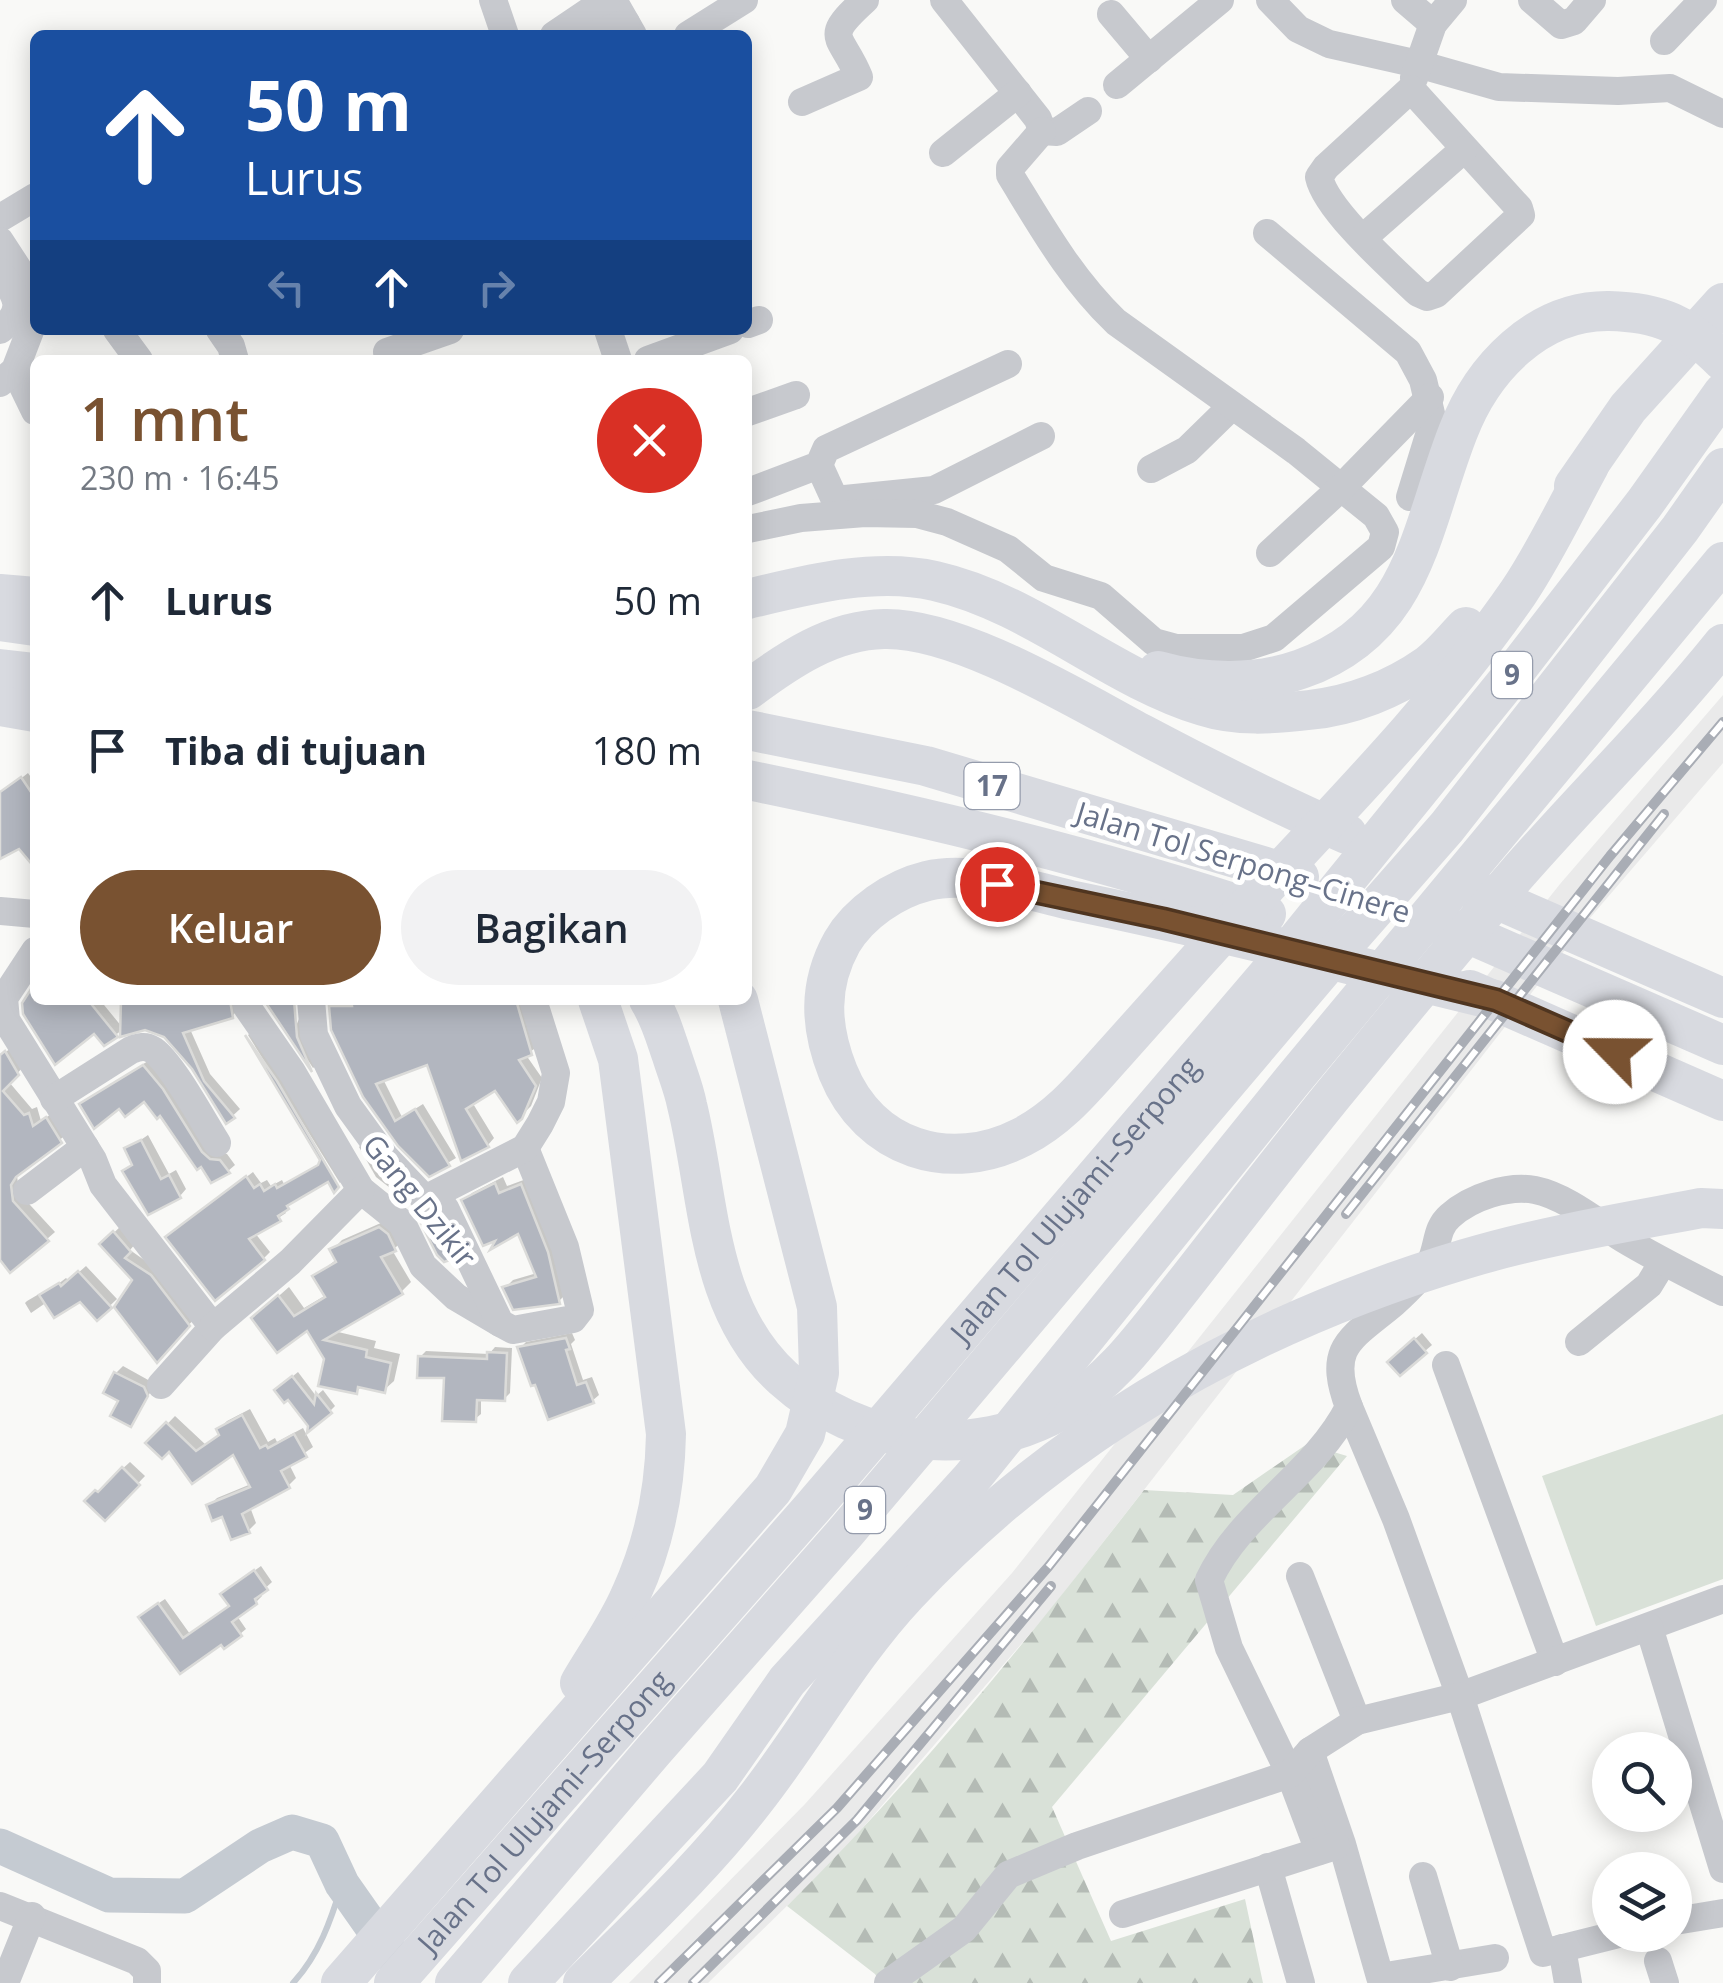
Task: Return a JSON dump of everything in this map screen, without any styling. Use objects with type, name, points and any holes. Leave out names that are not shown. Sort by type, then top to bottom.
[{"type":"highway","points":[[1496,1000],[1163,919],[964,878],[927,880],[868,911],[844,938],[828,973],[822,1007],[825,1039],[843,1084],[866,1120],[905,1144],[940,1156],[978,1154],[1020,1138],[1061,1114],[1203,954],[1441,694],[1520,590],[1590,466],[1628,408],[1723,303]]},
{"type":"highway","points":[[1092,653],[1174,676],[1232,682],[1282,676],[1332,658],[1366,631],[1396,595],[1425,538],[1458,430],[1493,370],[1528,336],[1562,318],[1602,311],[1666,318],[1700,338],[1723,361]]},
{"type":"highway","name":"Jalan Tol Ulujami–Serpong","points":[[394,1983],[813,1507],[1290,949],[1509,679],[1644,504],[1723,393]]},
{"type":"highway","points":[[752,598],[808,584],[877,577],[932,580],[987,597],[1144,682],[1206,708],[1267,715],[1325,709],[1380,692],[1431,663],[1478,614],[1590,466]]},
{"type":"highway","name":"Jalan Tol Ulujami–Serpong","points":[[466,1969],[835,1545],[1331,959],[1447,828],[1723,468]]},
{"type":"highway","points":[[528,1983],[720,1777],[786,1681],[971,1479],[1292,1081],[1723,562]]},
{"type":"highway","points":[[0,594],[30,597]]},
{"type":"highway","points":[[0,622],[30,625]]},
{"type":"highway","points":[[752,687],[782,664],[835,637],[885,629],[945,639],[1022,671],[1266,799],[1712,992]]},
{"type":"highway","points":[[652,1005],[687,1104],[711,1238],[733,1310],[750,1339],[780,1375],[822,1409],[879,1434],[942,1442],[1010,1433],[1064,1408],[1118,1368],[1328,1100],[1516,875],[1683,694],[1723,644]]},
{"type":"highway","points":[[0,669],[30,672]]},
{"type":"highway","points":[[0,706],[30,711]]},
{"type":"highway","name":"Jalan Tol Serpong–Cinere","points":[[752,731],[926,766],[1233,856],[1478,938],[1723,1045]]},
{"type":"highway","name":"17","points":[[752,781],[928,817],[1188,888],[1358,946],[1496,1000],[1723,1101]]},
{"type":"highway","points":[[536,1760],[632,1594],[658,1514],[665,1478],[666,1434],[621,1079],[600,1005]]},
{"type":"highway","points":[[341,1983],[773,1490],[805,1434],[819,1373],[816,1308],[739,1005]]},
{"type":"highway","points":[[583,1983],[688,1879],[754,1801],[853,1661],[906,1595],[989,1514],[1080,1442],[1173,1382],[1289,1322],[1464,1260],[1571,1233],[1712,1208]]},
{"type":"street","points":[[696,30],[744,0]]},
{"type":"street","points":[[802,102],[859,77],[838,42],[838,34],[842,21],[865,0]]},
{"type":"street","points":[[944,0],[1038,119],[1042,131]]},
{"type":"street","points":[[1117,85],[1220,0]]},
{"type":"street","points":[[1270,0],[1312,38],[1414,76],[1499,87],[1618,92],[1670,88],[1723,114]]},
{"type":"street","points":[[1405,0],[1433,24]]},
{"type":"street","points":[[1414,76],[1463,150],[1521,215],[1436,294],[1427,297],[1418,294],[1363,238],[1322,192],[1319,178],[1414,76],[1433,24],[1452,0]]},
{"type":"street","points":[[1532,0],[1557,24],[1566,25],[1592,0]]},
{"type":"street","points":[[1664,41],[1703,0]]},
{"type":"street","points":[[1111,14],[1149,59]]},
{"type":"street","points":[[570,30],[620,15]]},
{"type":"street","points":[[599,30],[620,15]]},
{"type":"street","points":[[943,153],[1018,93]]},
{"type":"street","points":[[1042,131],[1057,132],[1088,111]]},
{"type":"street","points":[[752,528],[801,518],[865,512],[917,514],[948,522],[1008,549],[1044,578],[1101,596],[1154,642],[1176,648],[1242,648],[1274,638],[1385,540],[1376,516],[1342,486],[1116,322],[1070,272],[1010,175],[1010,168],[1042,131]]},
{"type":"street","points":[[1363,238],[1463,150]]},
{"type":"street","points":[[0,218],[30,200]]},
{"type":"street","points":[[1267,233],[1408,352],[1430,396],[1433,422],[1410,497]]},
{"type":"street","points":[[0,242],[30,283]]},
{"type":"street","points":[[0,272],[15,294],[18,308],[12,321],[0,330]]},
{"type":"street","points":[[30,329],[8,376],[30,405]]},
{"type":"street","points":[[387,352],[436,335]]},
{"type":"street","points":[[662,355],[716,335]]},
{"type":"street","points":[[752,490],[819,465],[826,449],[1008,364]]},
{"type":"street","points":[[752,410],[796,394]]},
{"type":"street","points":[[1270,553],[1430,396]]},
{"type":"street","points":[[1151,469],[1186,450],[1231,406]]},
{"type":"street","points":[[819,465],[834,500],[934,490],[1041,436]]},
{"type":"street","points":[[0,911],[30,914]]},
{"type":"street","points":[[30,959],[4,998],[6,1020],[84,1146],[103,1185],[213,1327]]},
{"type":"street","name":"Gang Dzikir","points":[[247,1005],[292,1072],[360,1190],[402,1223],[410,1264],[500,1323]]},
{"type":"street","points":[[311,1005],[314,1036],[348,1106],[384,1157],[426,1199],[445,1208],[500,1323],[513,1330],[573,1319],[580,1310],[565,1247],[525,1148]]},
{"type":"street","points":[[426,1199],[525,1148],[551,1102],[555,1088],[552,1055],[535,1005]]},
{"type":"street","points":[[54,1098],[131,1050],[140,1046],[150,1048],[169,1069],[216,1143]]},
{"type":"street","points":[[27,1191],[84,1146]]},
{"type":"street","points":[[161,1385],[213,1327],[290,1262],[360,1190]]},
{"type":"street","points":[[1592,1941],[1543,1952],[1460,1696],[1396,1518],[1340,1384],[1339,1360],[1346,1344],[1402,1296],[1430,1264],[1439,1228],[1451,1214],[1476,1198],[1513,1190],[1537,1190],[1572,1207],[1663,1262],[1723,1292]]},
{"type":"street","points":[[1579,1342],[1649,1285],[1663,1262]]},
{"type":"street","points":[[1446,1365],[1554,1662]]},
{"type":"street","points":[[1349,1408],[1338,1430],[1307,1466],[1218,1560],[1209,1580],[1229,1648],[1331,1848],[1380,1977],[1494,1958]]},
{"type":"street","points":[[1300,1576],[1357,1721]]},
{"type":"street","points":[[888,1983],[964,1929],[1008,1876],[1078,1846],[1290,1774],[1310,1751],[1357,1721],[1460,1696],[1723,1599]]},
{"type":"street","points":[[1650,1627],[1723,1869]]},
{"type":"street","points":[[1310,1751],[1331,1848]]},
{"type":"street","points":[[1124,1914],[1331,1848]]},
{"type":"street","points":[[1268,1868],[1301,1983]]},
{"type":"street","points":[[1423,1876],[1450,1967]]},
{"type":"street","points":[[0,1906],[137,1961],[147,1971],[147,1983]]},
{"type":"street","points":[[1692,1918],[1723,1913]]},
{"type":"street","points":[[5,1983],[32,1916]]},
{"type":"street","points":[[1562,1948],[1568,1983]]},
{"type":"shaded area","points":[[1723,695],[1723,763],[1589,919],[1048,1613],[841,1853],[708,1983],[629,1983],[805,1804],[1012,1573],[1560,884]]},
{"type":"green space","points":[[1723,1414],[1723,1579],[1596,1626],[1542,1476]]},
{"type":"green space","points":[[1307,1444],[1347,1456],[1052,1807],[1111,1941],[1245,1899],[1263,1983],[880,1983],[875,1974],[787,1906],[928,1756],[1144,1490],[1233,1495]]},
{"type":"building","points":[[21,777],[30,790],[30,862],[19,849],[0,859],[0,792]]},
{"type":"building","points":[[30,991],[30,1005],[92,1005],[118,1037],[104,1046],[94,1034],[55,1065],[23,1014],[22,1003]]},
{"type":"building","points":[[121,1005],[231,1005],[233,1018],[183,1033],[204,1081],[235,1118],[226,1124],[192,1069],[164,1037],[145,1030],[120,1037]]},
{"type":"building","points":[[267,1005],[294,1005],[297,1037],[312,1072]]},
{"type":"building","points":[[517,1005],[532,1055],[519,1060],[536,1086],[522,1119],[517,1123],[495,1091],[466,1109],[489,1147],[461,1161],[427,1065],[376,1084],[395,1121],[415,1109],[450,1166],[429,1177],[398,1146],[363,1097],[331,1030],[329,1006]]},
{"type":"building","points":[[245,1035],[277,1081],[339,1187],[334,1193],[328,1182],[287,1206],[289,1209],[278,1216],[281,1221],[249,1239],[265,1260],[215,1301],[165,1237],[246,1176],[254,1188],[260,1184],[264,1191],[275,1184],[277,1188],[318,1165],[320,1160]]},
{"type":"building","points":[[5,1051],[19,1075],[3,1091],[24,1115],[29,1113],[33,1126],[46,1117],[62,1143],[11,1185],[13,1201],[49,1241],[10,1273],[0,1260],[0,1055]]},
{"type":"building","points":[[143,1065],[163,1089],[202,1152],[210,1159],[220,1160],[230,1173],[211,1183],[201,1167],[197,1170],[160,1116],[157,1119],[144,1102],[125,1117],[119,1109],[94,1129],[79,1104]]},
{"type":"building","points":[[141,1140],[161,1179],[169,1175],[181,1198],[148,1215],[122,1171],[132,1165],[124,1148]]},
{"type":"building","points":[[495,1183],[499,1193],[521,1184],[548,1252],[560,1304],[513,1310],[502,1287],[536,1277],[518,1234],[490,1250],[495,1241],[483,1246],[461,1200]]},
{"type":"building","points":[[417,1215],[432,1221],[450,1260],[444,1262],[437,1255]]},
{"type":"building","points":[[379,1227],[388,1234],[396,1251],[381,1257],[403,1294],[324,1340],[367,1350],[366,1357],[391,1363],[385,1393],[358,1387],[357,1394],[318,1386],[324,1359],[307,1331],[277,1353],[251,1318],[278,1295],[294,1316],[325,1297],[312,1276],[336,1262],[329,1249]]},
{"type":"building","points":[[113,1231],[131,1252],[125,1258],[151,1275],[190,1326],[157,1363],[114,1307],[132,1280],[99,1244]]},
{"type":"building","points":[[78,1271],[112,1308],[97,1321],[80,1302],[54,1318],[39,1295],[59,1283],[61,1286]]},
{"type":"building","points":[[566,1338],[577,1385],[586,1382],[594,1403],[548,1420],[517,1347]]},
{"type":"building","points":[[1414,1338],[1427,1353],[1400,1376],[1387,1362]]},
{"type":"building","points":[[487,1352],[507,1353],[505,1401],[477,1400],[476,1422],[442,1421],[444,1378],[417,1378],[418,1356],[487,1359]]},
{"type":"building","points":[[114,1372],[144,1387],[148,1396],[131,1427],[110,1416],[118,1401],[103,1393]]},
{"type":"building","points":[[292,1376],[314,1404],[316,1393],[332,1413],[307,1433],[308,1426],[288,1400],[284,1403],[274,1390]]},
{"type":"building","points":[[242,1415],[260,1448],[268,1448],[294,1434],[307,1457],[281,1471],[290,1488],[242,1514],[250,1533],[231,1540],[222,1517],[212,1521],[206,1505],[250,1487],[233,1455],[192,1484],[169,1452],[162,1459],[145,1443],[166,1422],[196,1451],[219,1435],[216,1429]]},
{"type":"building","points":[[122,1467],[140,1485],[105,1521],[84,1501]]},
{"type":"building","points":[[254,1570],[268,1590],[255,1599],[257,1604],[232,1622],[242,1636],[224,1649],[221,1645],[180,1674],[138,1617],[158,1603],[183,1638],[229,1606],[220,1594]]},
{"type":"waterway","points":[[0,1846],[109,1895],[185,1896],[260,1846],[292,1832],[322,1841],[342,1884],[394,1958]]},
{"type":"waterway","points":[[293,1983],[317,1949],[342,1884]]},
{"type":"railway","points":[[659,1983],[837,1808],[1049,1566],[1610,856],[1723,722]]},
{"type":"railway","points":[[1346,1214],[1664,814]]},
{"type":"railway","points":[[693,1983],[857,1820],[1051,1586]]},
{"type":"route","points":[[997,884],[1163,919],[1496,1000],[1615,1052]]}]
